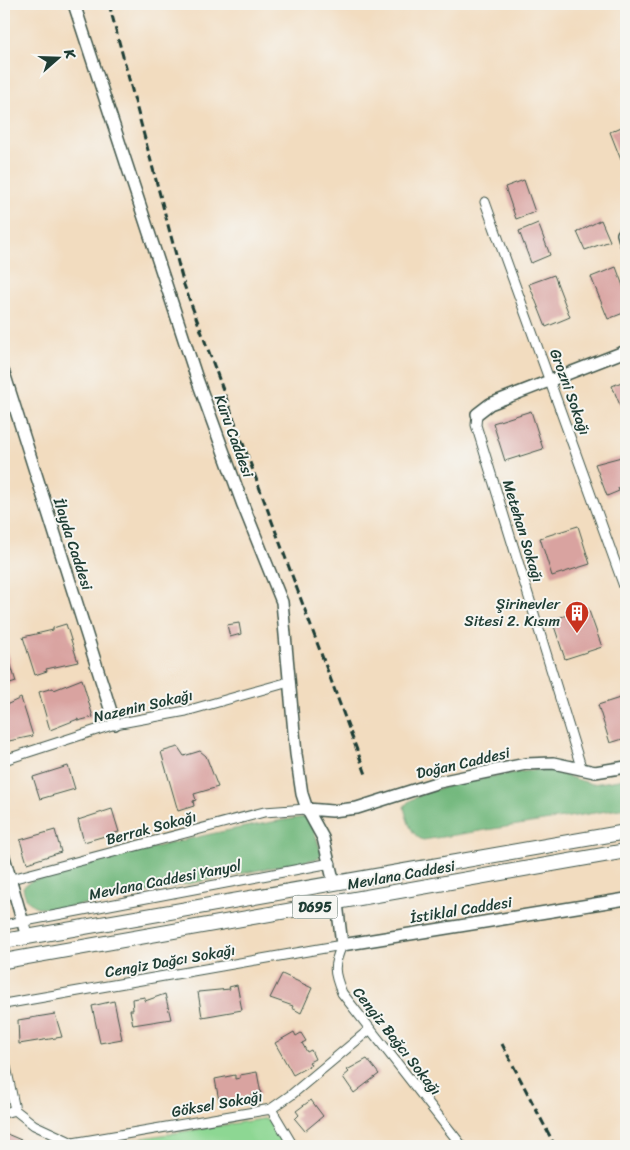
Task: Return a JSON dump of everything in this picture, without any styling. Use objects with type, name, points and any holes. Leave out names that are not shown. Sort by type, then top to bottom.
[{"type":"main road","name":"Mevlana Caddesi","points":[[4,941],[626,832]]},
{"type":"main road","name":"Mevlana Caddesi","points":[[4,961],[626,851]]},
{"type":"street","name":"Kuru Caddesi","points":[[74,4],[201,388],[282,602],[300,780],[307,809],[323,838],[331,863],[334,883]]},
{"type":"street","name":"Grozni Sokağı","points":[[485,202],[552,381],[624,581],[626,592]]},
{"type":"street","points":[[477,414],[490,404],[626,351]]},
{"type":"street","name":"İlayda Caddesi","points":[[4,373],[115,724]]},
{"type":"street","name":"Metehan Sokağı","points":[[477,414],[476,425],[582,770]]},
{"type":"street","name":"Nazenin Sokağı","points":[[4,760],[115,724],[186,711],[289,682]]},
{"type":"street","name":"Doğan Caddesi","points":[[307,809],[332,811],[356,808],[447,780],[526,764],[553,763],[595,772],[626,767]]},
{"type":"street","name":"Berrak Sokağı","points":[[7,881],[257,814],[307,809]]},
{"type":"street","points":[[4,857],[7,881],[23,921],[27,937]]},
{"type":"street","name":"Mevlana Caddesi Yanyol","points":[[4,925],[331,863]]},
{"type":"street","name":"İstiklal Caddesi","points":[[342,945],[626,899]]},
{"type":"street","points":[[337,903],[342,945]]},
{"type":"street","name":"Cengiz Dağcı Sokağı","points":[[4,1004],[342,945]]},
{"type":"street","name":"Cengiz Bağcı Sokağı","points":[[342,945],[334,964],[335,977],[342,993],[369,1030],[462,1146]]},
{"type":"street","name":"Göksel Sokağı","points":[[76,1145],[271,1109],[369,1030]]},
{"type":"street","points":[[4,1057],[15,1110],[34,1125],[76,1145]]},
{"type":"street","points":[[271,1109],[293,1146]]},
{"type":"street","points":[[4,1113],[15,1110]]},
{"type":"green space","points":[[535,770],[547,770],[592,784],[626,779],[626,808],[423,840],[415,835],[410,826],[404,807],[425,793],[464,782]]},
{"type":"green space","points":[[305,817],[314,830],[322,855],[316,859],[60,909],[41,908],[31,904],[27,900],[23,887],[31,881],[167,844],[270,822]]},
{"type":"green space","points":[[268,1119],[274,1125],[287,1146],[116,1146],[118,1142]]},
{"type":"building","points":[[626,125],[626,158],[621,160],[610,132]]},
{"type":"building","points":[[524,180],[535,212],[516,219],[505,187]]},
{"type":"building","points":[[601,220],[610,241],[585,250],[577,232]]},
{"type":"building","points":[[538,223],[550,255],[531,263],[519,231]]},
{"type":"building","points":[[616,267],[626,294],[626,312],[608,319],[591,277]]},
{"type":"building","points":[[554,275],[570,317],[546,327],[529,284]]},
{"type":"building","points":[[624,381],[626,383],[625,417],[612,386]]},
{"type":"building","points":[[531,411],[543,449],[505,461],[493,423]]},
{"type":"building","points":[[624,452],[626,452],[626,485],[618,488],[619,491],[607,496],[595,464],[625,456]]},
{"type":"building","points":[[578,526],[590,564],[552,576],[540,538]]},
{"type":"building","name":"Şirinevler Sitesi 2. Kısım","points":[[588,608],[602,647],[565,659],[552,620]]},
{"type":"building","points":[[239,623],[241,634],[230,637],[227,625]]},
{"type":"building","points":[[66,624],[78,662],[46,669],[47,671],[35,675],[23,637],[53,630],[53,628]]},
{"type":"building","points":[[4,642],[16,682],[4,686]]},
{"type":"building","points":[[82,679],[93,717],[78,721],[78,719],[50,730],[39,692],[53,688],[54,690]]},
{"type":"building","points":[[626,696],[626,738],[610,743],[598,705]]},
{"type":"building","points":[[21,698],[33,736],[4,742],[4,706]]},
{"type":"building","points":[[178,747],[184,756],[200,751],[206,756],[218,787],[194,794],[196,800],[193,801],[194,806],[178,811],[161,752]]},
{"type":"building","points":[[68,766],[75,789],[40,799],[33,777]]},
{"type":"building","points":[[112,809],[119,832],[84,842],[78,820]]},
{"type":"building","points":[[55,830],[61,852],[27,863],[20,840]]},
{"type":"building","points":[[282,974],[312,988],[301,1013],[292,1008],[293,1006],[270,998]]},
{"type":"building","points":[[237,985],[242,1010],[202,1017],[198,992],[230,989],[229,987]]},
{"type":"building","points":[[165,994],[171,1019],[133,1025],[130,1010],[133,1010],[132,999],[145,997],[145,1001]]},
{"type":"building","points":[[114,1001],[122,1039],[100,1043],[92,1006]]},
{"type":"building","points":[[55,1014],[62,1037],[19,1044],[18,1020]]},
{"type":"building","points":[[294,1032],[296,1036],[301,1033],[306,1041],[302,1043],[307,1052],[311,1050],[315,1059],[309,1062],[311,1065],[293,1075],[275,1043]]},
{"type":"building","points":[[367,1059],[379,1074],[354,1093],[343,1077],[349,1072],[347,1070]]},
{"type":"building","points":[[257,1072],[261,1094],[219,1101],[215,1079],[235,1075],[235,1079],[240,1078],[240,1075]]},
{"type":"building","points":[[311,1100],[323,1116],[305,1131],[295,1119],[299,1115],[296,1111]]},
{"type":"building","points":[[7,1134],[35,1146],[4,1146]]},
{"type":"railway","points":[[109,4],[184,285],[367,777]]},
{"type":"railway","points":[[502,1044],[555,1146]]},
{"type":"place","name":"Şirinevler Sitesi 2. Kısım","points":[[577,634]]}]
